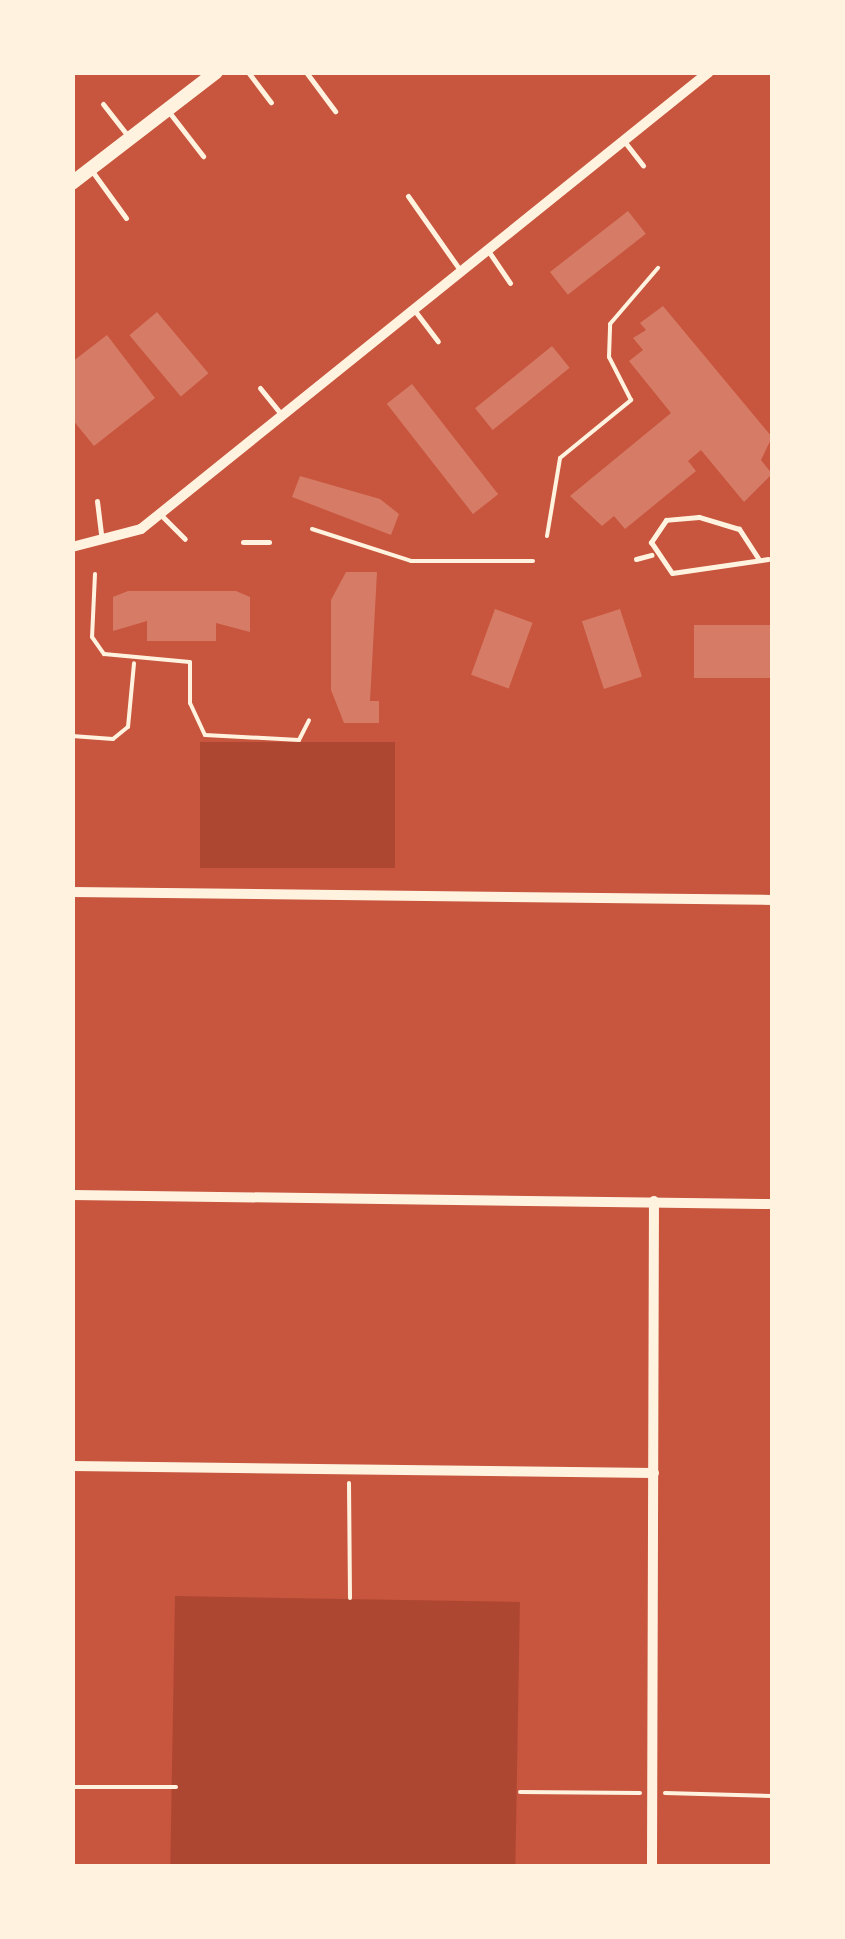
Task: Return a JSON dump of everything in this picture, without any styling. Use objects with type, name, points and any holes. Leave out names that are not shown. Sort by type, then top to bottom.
[{"type":"main road","points":[[72,183],[216,72]]},
{"type":"street","points":[[72,547],[125,539],[160,514],[710,72]]},
{"type":"street","points":[[72,892],[772,900]]},
{"type":"street","points":[[72,1194],[772,1204]]},
{"type":"street","points":[[652,1866],[654,1202]]},
{"type":"street","points":[[72,1466],[654,1473]]},
{"type":"lane","points":[[248,72],[271,102]]},
{"type":"lane","points":[[306,72],[335,111]]},
{"type":"lane","points":[[103,104],[130,138]]},
{"type":"lane","points":[[167,110],[204,156]]},
{"type":"lane","points":[[624,141],[643,165]]},
{"type":"lane","points":[[91,168],[126,218]]},
{"type":"lane","points":[[408,196],[460,270]]},
{"type":"lane","points":[[486,250],[510,284]]},
{"type":"lane","points":[[414,308],[438,342]]},
{"type":"lane","points":[[260,388],[282,415]]},
{"type":"lane","points":[[97,501],[103,542]]},
{"type":"lane","points":[[160,514],[185,539]]},
{"type":"lane","points":[[651,554],[654,530],[682,516],[740,529],[758,558]]},
{"type":"lane","points":[[242,542],[269,542]]},
{"type":"lane","points":[[651,554],[672,573],[768,559]]},
{"type":"lane","points":[[636,559],[651,554]]},
{"type":"path","points":[[547,536],[560,458],[631,400],[608,357],[610,324],[658,268]]},
{"type":"path","points":[[312,528],[410,561],[532,561]]},
{"type":"path","points":[[95,574],[92,637],[104,654],[134,662],[190,662],[190,704],[205,735],[220,740],[299,740],[309,720]]},
{"type":"path","points":[[72,736],[112,738],[128,727],[134,662]]},
{"type":"path","points":[[349,1468],[350,1598]]},
{"type":"path","points":[[72,1787],[176,1787]]},
{"type":"path","points":[[520,1792],[772,1796]]},
{"type":"shaded area","points":[[200,742],[395,742],[395,868],[200,868]]},
{"type":"shaded area","points":[[175,1596],[520,1602],[515,1866],[170,1866]]},
{"type":"building","points":[[628,211],[646,234],[568,295],[550,272]]},
{"type":"building","points":[[663,306],[772,437],[761,460],[772,474],[744,502],[701,450],[688,461],[696,471],[625,529],[614,516],[602,526],[570,496],[671,413],[629,361],[643,350],[633,338],[646,330],[640,323]]},
{"type":"building","points":[[157,312],[208,373],[181,396],[129,335]]},
{"type":"building","points":[[107,335],[155,398],[94,446],[72,419],[72,362]]},
{"type":"building","points":[[552,346],[570,368],[493,430],[475,408]]},
{"type":"building","points":[[412,384],[498,494],[473,514],[387,404]]},
{"type":"building","points":[[300,476],[380,499],[399,514],[391,535],[292,497]]},
{"type":"building","points":[[346,572],[377,572],[370,701],[379,701],[379,723],[344,723],[331,690],[331,600]]},
{"type":"building","points":[[128,591],[236,591],[250,597],[250,632],[216,623],[216,641],[147,641],[147,621],[113,631],[113,597]]},
{"type":"building","points":[[495,609],[533,623],[509,688],[471,675]]},
{"type":"building","points":[[620,609],[642,677],[604,689],[582,621]]},
{"type":"building","points":[[694,625],[772,625],[772,678],[694,678]]}]
